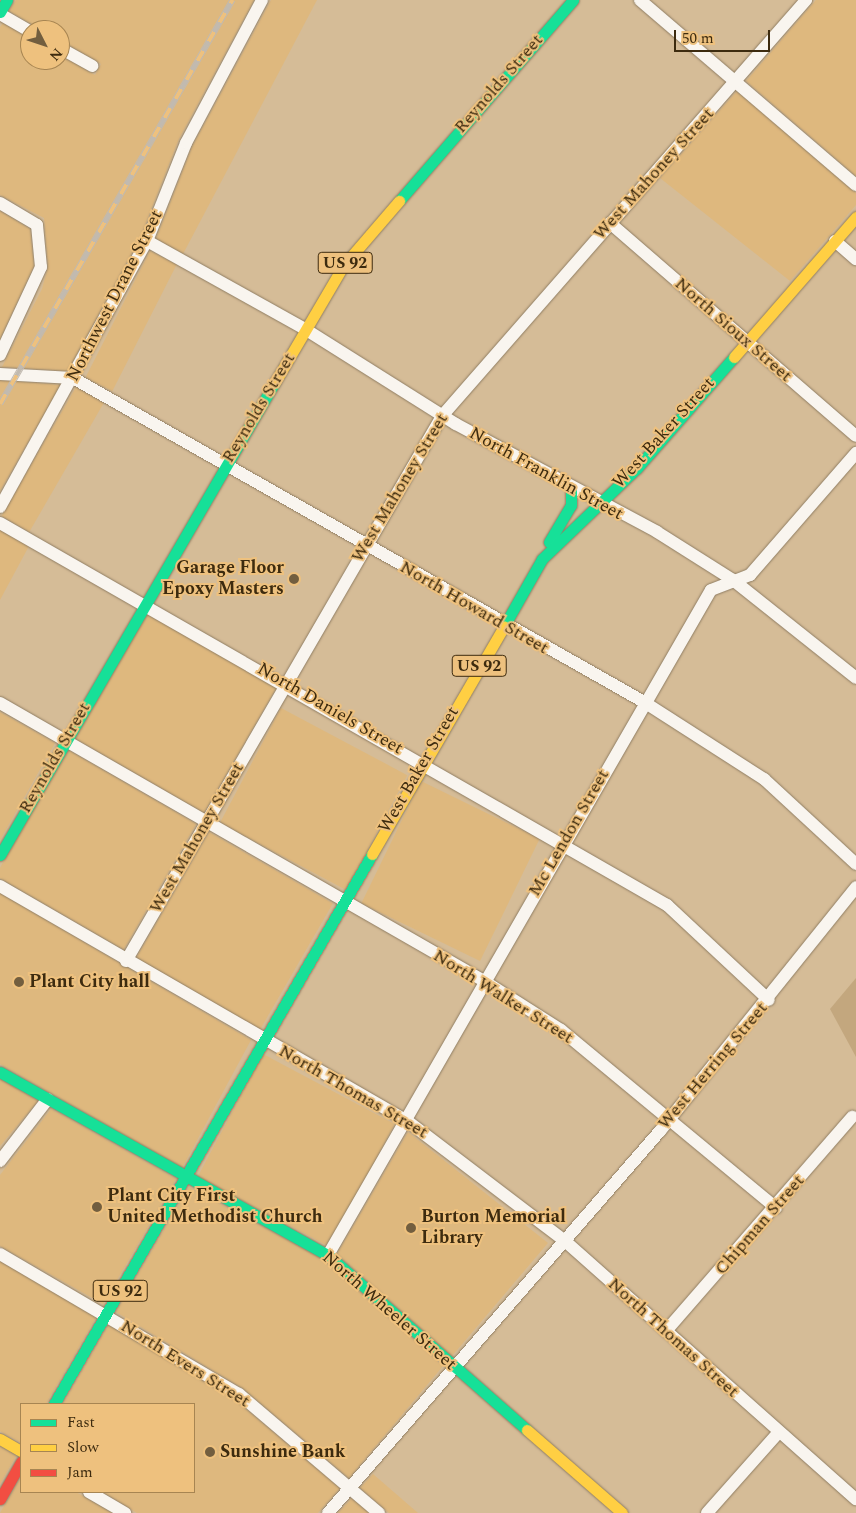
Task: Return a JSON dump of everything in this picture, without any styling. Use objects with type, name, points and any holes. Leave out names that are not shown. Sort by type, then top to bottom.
[{"type":"main road","points":[[0,13],[7,0]]},
{"type":"main road","name":"Reynolds Street","points":[[0,855],[225,464],[306,329],[360,244],[573,0]]},
{"type":"main road","name":"West Baker Street","points":[[186,1177],[263,1039],[502,625],[542,560],[596,504],[637,468],[856,217]]},
{"type":"main road","name":"US 92","points":[[542,560],[571,505],[571,489]]},
{"type":"main road","name":"North Wheeler Street","points":[[0,1072],[328,1255],[622,1513]]},
{"type":"main road","name":"US 92","points":[[55,1403],[186,1177]]},
{"type":"main road","points":[[0,1438],[20,1450]]},
{"type":"main road","points":[[0,1499],[20,1464]]},
{"type":"street","name":"Northwest Drane Street","points":[[0,507],[147,241],[186,143],[262,0]]},
{"type":"street","points":[[640,0],[856,185]]},
{"type":"street","name":"West Mahoney Street","points":[[126,962],[205,822],[442,416],[806,0]]},
{"type":"street","points":[[0,13],[20,25]]},
{"type":"street","points":[[70,54],[92,66]]},
{"type":"street","points":[[0,203],[37,225],[41,267],[0,355]]},
{"type":"street","name":"North Sioux Street","points":[[610,223],[856,436]]},
{"type":"street","name":"North Franklin Street","points":[[147,241],[306,329],[442,416],[596,504],[656,532],[733,580],[856,678]]},
{"type":"street","points":[[835,241],[856,259]]},
{"type":"street","points":[[0,374],[73,378]]},
{"type":"street","name":"North Howard Street","points":[[73,378],[502,625],[644,702],[764,779],[856,864]]},
{"type":"street","name":"Mc Lendon Street","points":[[328,1255],[563,842],[644,702],[712,590],[750,574],[856,453]]},
{"type":"street","name":"North Daniels Street","points":[[0,523],[145,602],[563,842],[668,905],[769,1000]]},
{"type":"street","name":"North Walker Street","points":[[0,703],[484,981],[561,1030],[776,1208]]},
{"type":"street","name":"North Thomas Street","points":[[0,886],[126,962],[406,1120],[565,1241],[778,1432],[856,1499]]},
{"type":"street","name":"West Herring Street","points":[[328,1513],[456,1369],[669,1120],[769,1000],[856,887]]},
{"type":"street","points":[[0,1161],[48,1099]]},
{"type":"street","name":"Chipman Street","points":[[666,1331],[776,1208],[852,1116]]},
{"type":"street","name":"North Evers Street","points":[[0,1254],[106,1314],[239,1394],[379,1513]]},
{"type":"street","points":[[706,1513],[778,1432]]},
{"type":"street","points":[[91,1493],[125,1513]]},
{"type":"shaded area","points":[[16,0],[254,0],[179,139],[140,238],[68,371],[2,367],[42,289],[48,267],[44,218],[0,195],[0,27],[3,23],[20,32],[20,70],[70,70],[70,61],[95,75],[101,64],[70,46],[70,20],[25,20],[9,11]]},
{"type":"shaded area","points":[[271,0],[317,0],[183,254],[156,239],[192,147]]},
{"type":"shaded area","points":[[816,0],[856,0],[856,176],[746,81]]},
{"type":"shaded area","points":[[737,91],[856,193],[856,205],[790,281],[660,178]]},
{"type":"shaded area","points":[[0,211],[30,229],[34,266],[0,339]]},
{"type":"shaded area","points":[[150,251],[177,265],[112,391],[86,378]]},
{"type":"shaded area","points":[[0,380],[61,385],[0,491]]},
{"type":"shaded area","points":[[76,387],[104,403],[29,532],[2,516]]},
{"type":"shaded area","points":[[0,530],[29,546],[0,600]]},
{"type":"shaded area","points":[[148,612],[277,686],[204,813],[75,738]]},
{"type":"shaded area","points":[[281,708],[407,775],[346,890],[220,823]]},
{"type":"shaded area","points":[[0,712],[55,743],[0,840]]},
{"type":"shaded area","points":[[68,750],[196,824],[124,950],[0,878],[0,868]]},
{"type":"shaded area","points":[[421,781],[540,839],[480,961],[361,903]]},
{"type":"shaded area","points":[[209,832],[333,904],[260,1030],[136,958]]},
{"type":"shaded area","points":[[0,893],[251,1040],[182,1168],[0,1064]]},
{"type":"shaded area","points":[[856,978],[856,1057],[830,1009]]},
{"type":"shaded area","points":[[263,1054],[395,1124],[329,1247],[198,1177]]},
{"type":"shaded area","points":[[0,1079],[38,1101],[0,1146]]},
{"type":"shaded area","points":[[51,1109],[176,1179],[103,1304],[0,1246],[0,1175]]},
{"type":"shaded area","points":[[408,1132],[548,1243],[452,1356],[337,1254]]},
{"type":"shaded area","points":[[189,1187],[324,1260],[443,1366],[349,1478],[242,1388],[116,1312]]},
{"type":"shaded area","points":[[0,1261],[97,1316],[47,1403],[20,1403],[20,1442],[0,1431]]},
{"type":"shaded area","points":[[109,1324],[235,1400],[340,1488],[318,1513],[137,1513],[104,1493],[195,1493],[195,1403],[64,1403]]},
{"type":"shaded area","points":[[0,1446],[16,1456],[0,1484]]},
{"type":"shaded area","points":[[373,1474],[418,1513],[389,1513],[360,1488]]},
{"type":"shaded area","points":[[20,1479],[20,1493],[78,1493],[112,1513],[0,1513]]},
{"type":"shaded area","points":[[352,1498],[369,1513],[338,1513]]},
{"type":"railway","points":[[0,404],[232,0]]},
{"type":"traffic: fast","points":[[0,12],[7,0]]},
{"type":"traffic: fast","points":[[399,201],[573,0]]},
{"type":"traffic: fast","points":[[504,626],[542,559],[637,468],[734,357]]},
{"type":"traffic: fast","points":[[0,855],[275,382]]},
{"type":"traffic: fast","points":[[549,542],[571,505],[571,489]]},
{"type":"traffic: fast","points":[[55,1403],[372,854]]},
{"type":"traffic: fast","points":[[0,1072],[328,1255],[527,1430]]},
{"type":"traffic: slow","points":[[275,382],[343,266],[399,201]]},
{"type":"traffic: slow","points":[[734,357],[856,217]]},
{"type":"traffic: slow","points":[[372,854],[504,626]]},
{"type":"traffic: slow","points":[[527,1430],[622,1513]]},
{"type":"traffic: slow","points":[[0,1439],[20,1450]]},
{"type":"traffic: jam","points":[[0,1499],[20,1464]]},
{"type":"place","name":"Garage Floor Epoxy Masters","points":[[294,579]]},
{"type":"place","name":"Plant City hall","points":[[19,982]]},
{"type":"place","name":"Plant City First United Methodist Church","points":[[97,1207]]},
{"type":"place","name":"Burton Memorial Library","points":[[411,1228]]},
{"type":"place","name":"Sunshine Bank","points":[[210,1452]]}]
